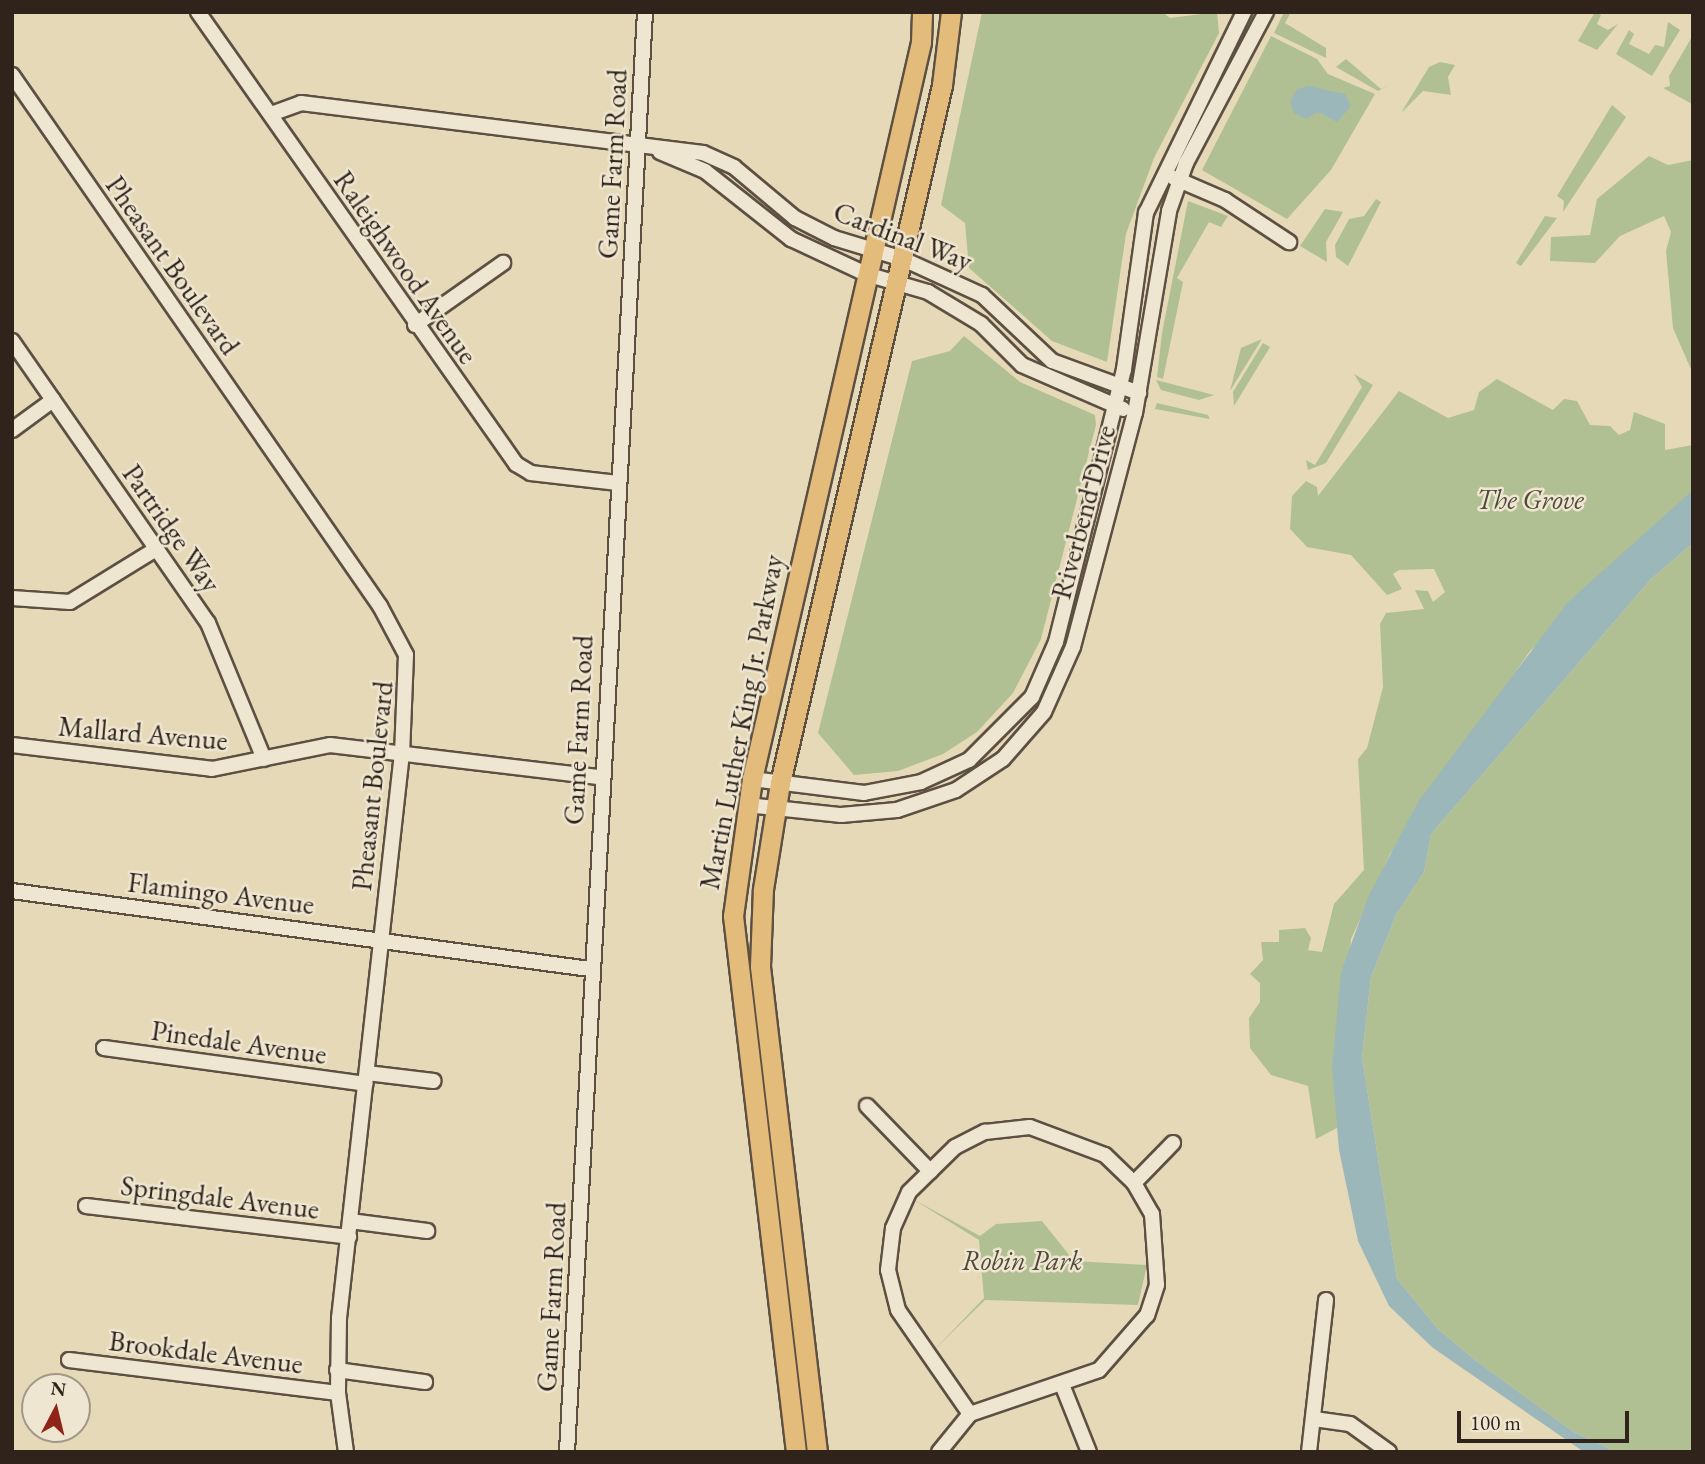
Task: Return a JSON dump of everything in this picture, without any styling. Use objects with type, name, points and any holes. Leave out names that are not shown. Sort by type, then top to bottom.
[{"type":"main road","name":"Martin Luther King Jr. Parkway","points":[[796,1452],[735,968],[733,916],[752,779],[921,42],[922,12]]},
{"type":"main road","name":"Martin Luther King Jr. Parkway","points":[[817,1452],[760,966],[780,783],[942,85],[951,12]]},
{"type":"street","name":"Raleighwood Avenue","points":[[198,12],[415,325],[516,464],[531,473],[617,483]]},
{"type":"street","name":"Game Farm Road","points":[[567,1452],[600,777],[645,12]]},
{"type":"street","name":"Riverbend Drive","points":[[752,779],[864,793],[921,782],[969,760],[1025,706],[1056,642],[1120,387],[1146,213],[1244,12]]},
{"type":"street","name":"Riverbend Drive","points":[[747,805],[841,815],[897,810],[956,790],[1003,759],[1044,712],[1073,647],[1135,413],[1158,260],[1180,181],[1266,12]]},
{"type":"street","name":"Pheasant Boulevard","points":[[12,75],[395,629],[409,675],[337,1370],[346,1452]]},
{"type":"street","name":"Cardinal Way","points":[[271,114],[301,103],[704,153],[734,167],[795,218],[903,259],[982,295],[1052,361],[1139,393]]},
{"type":"street","name":"Cardinal Way","points":[[639,146],[705,171],[791,239],[866,274],[898,282],[970,317],[1051,382],[1135,413]]},
{"type":"street","points":[[1164,173],[1225,200],[1289,242]]},
{"type":"street","points":[[415,325],[503,263]]},
{"type":"street","name":"Partridge Way","points":[[12,341],[208,623],[264,759]]},
{"type":"street","points":[[12,430],[53,400]]},
{"type":"street","points":[[12,598],[70,602],[156,549]]},
{"type":"street","name":"Mallard Avenue","points":[[12,745],[212,769],[330,745],[600,777]]},
{"type":"street","name":"Flamingo Avenue","points":[[12,891],[590,969]]},
{"type":"street","name":"Pinedale Avenue","points":[[104,1048],[367,1079],[434,1081]]},
{"type":"street","points":[[867,1106],[930,1171]]},
{"type":"street","points":[[939,1452],[970,1414],[1063,1387],[1099,1370],[1147,1315],[1157,1285],[1158,1246],[1152,1214],[1134,1183],[1105,1154],[1030,1127],[985,1132],[955,1147],[909,1192],[893,1228],[888,1270],[898,1310],[919,1349],[970,1414]]},
{"type":"street","points":[[1134,1183],[1173,1143]]},
{"type":"street","name":"Springdale Avenue","points":[[86,1206],[349,1237]]},
{"type":"street","name":"Springdale Avenue","points":[[351,1221],[427,1231]]},
{"type":"street","points":[[1310,1452],[1326,1300]]},
{"type":"street","name":"Brookdale Avenue","points":[[69,1360],[338,1393]]},
{"type":"street","name":"Brookdale Avenue","points":[[337,1370],[425,1382]]},
{"type":"street","points":[[1063,1387],[1089,1452]]},
{"type":"street","points":[[1314,1419],[1350,1424],[1389,1452]]},
{"type":"green space","points":[[982,12],[1162,12],[1170,18],[1217,12],[1219,33],[1154,158],[1126,234],[1107,362],[1052,341],[969,268],[965,223],[941,205]]},
{"type":"green space","points":[[1284,12],[1291,12],[1285,23],[1326,48],[1326,58],[1274,33]]},
{"type":"green space","points":[[1595,12],[1601,15],[1597,24],[1608,30],[1618,24],[1597,50],[1578,41]]},
{"type":"green space","points":[[1668,22],[1680,30],[1652,76],[1616,54],[1629,30],[1634,34],[1629,44],[1649,54],[1655,45],[1664,47]]},
{"type":"green space","points":[[1693,35],[1692,104],[1663,88],[1670,86],[1669,76]]},
{"type":"green space","points":[[1271,36],[1317,59],[1328,74],[1375,94],[1331,170],[1287,219],[1202,170]]},
{"type":"green space","points":[[1346,59],[1381,89],[1391,84],[1378,91],[1336,67]]},
{"type":"green space","points":[[1440,62],[1455,65],[1448,77],[1451,95],[1423,91],[1401,113],[1429,67]]},
{"type":"green space","points":[[1612,105],[1626,117],[1563,212],[1564,201],[1557,196]]},
{"type":"green space","points":[[1649,156],[1668,165],[1693,160],[1693,374],[1673,328],[1666,251],[1671,232],[1664,216],[1620,236],[1595,263],[1550,261],[1551,237],[1590,235],[1597,199]]},
{"type":"green space","points":[[1376,199],[1381,202],[1348,266],[1336,257],[1335,245],[1349,219],[1364,216]]},
{"type":"green space","points":[[1188,201],[1228,216],[1221,227],[1209,222],[1177,278],[1183,282],[1163,379],[1157,377],[1162,333]]},
{"type":"green space","points":[[1325,209],[1343,212],[1326,242],[1327,262],[1300,246]]},
{"type":"green space","points":[[1545,216],[1557,218],[1521,266],[1516,263]]},
{"type":"green space","points":[[964,336],[1020,382],[1095,415],[1096,425],[1041,639],[1013,693],[977,732],[943,754],[898,771],[854,775],[818,733],[912,361],[950,351]]},
{"type":"green space","points":[[1262,339],[1230,391],[1241,348]]},
{"type":"green space","points":[[1263,343],[1270,347],[1234,406],[1233,392]]},
{"type":"green space","points":[[1354,374],[1373,385],[1326,463],[1308,470],[1306,460],[1315,465],[1362,387]]},
{"type":"green space","name":"The Grove","points":[[1497,379],[1553,410],[1564,399],[1577,401],[1590,425],[1610,426],[1619,435],[1630,430],[1634,412],[1665,424],[1665,450],[1693,445],[1693,497],[1530,651],[1390,854],[1351,939],[1337,1128],[1316,1139],[1308,1086],[1271,1075],[1250,1048],[1249,1018],[1260,1002],[1260,983],[1250,974],[1263,960],[1261,942],[1279,942],[1279,930],[1305,928],[1311,938],[1308,950],[1322,952],[1334,904],[1364,870],[1358,759],[1367,748],[1383,687],[1380,624],[1386,613],[1424,609],[1415,590],[1428,591],[1433,602],[1445,592],[1434,569],[1399,570],[1393,574],[1402,589],[1387,595],[1351,555],[1307,547],[1290,529],[1292,496],[1306,481],[1317,487],[1318,496],[1399,391],[1448,418],[1474,410],[1479,392]]},
{"type":"green space","points":[[1156,380],[1214,395],[1199,400],[1161,390]]},
{"type":"green space","points":[[1157,403],[1208,415],[1210,419],[1155,409]]},
{"type":"green space","points":[[1693,543],[1693,1452],[1616,1452],[1572,1431],[1475,1360],[1438,1329],[1397,1279],[1362,1057],[1371,977],[1396,915],[1424,872],[1431,834],[1651,579]]},
{"type":"green space","name":"Robin Park","points":[[911,1198],[980,1236],[996,1224],[1042,1221],[1074,1261],[1147,1265],[1138,1305],[985,1300],[933,1351],[984,1298],[979,1240]]},
{"type":"water","points":[[1308,86],[1345,94],[1351,106],[1337,122],[1318,112],[1306,119],[1294,113],[1290,102],[1297,89]]},
{"type":"water","points":[[1693,490],[1693,543],[1651,579],[1431,834],[1424,872],[1396,915],[1371,977],[1362,1057],[1397,1279],[1438,1329],[1475,1360],[1572,1431],[1616,1452],[1584,1452],[1433,1348],[1389,1306],[1358,1241],[1339,1150],[1332,1068],[1341,972],[1369,895],[1418,802],[1568,602]]}]
